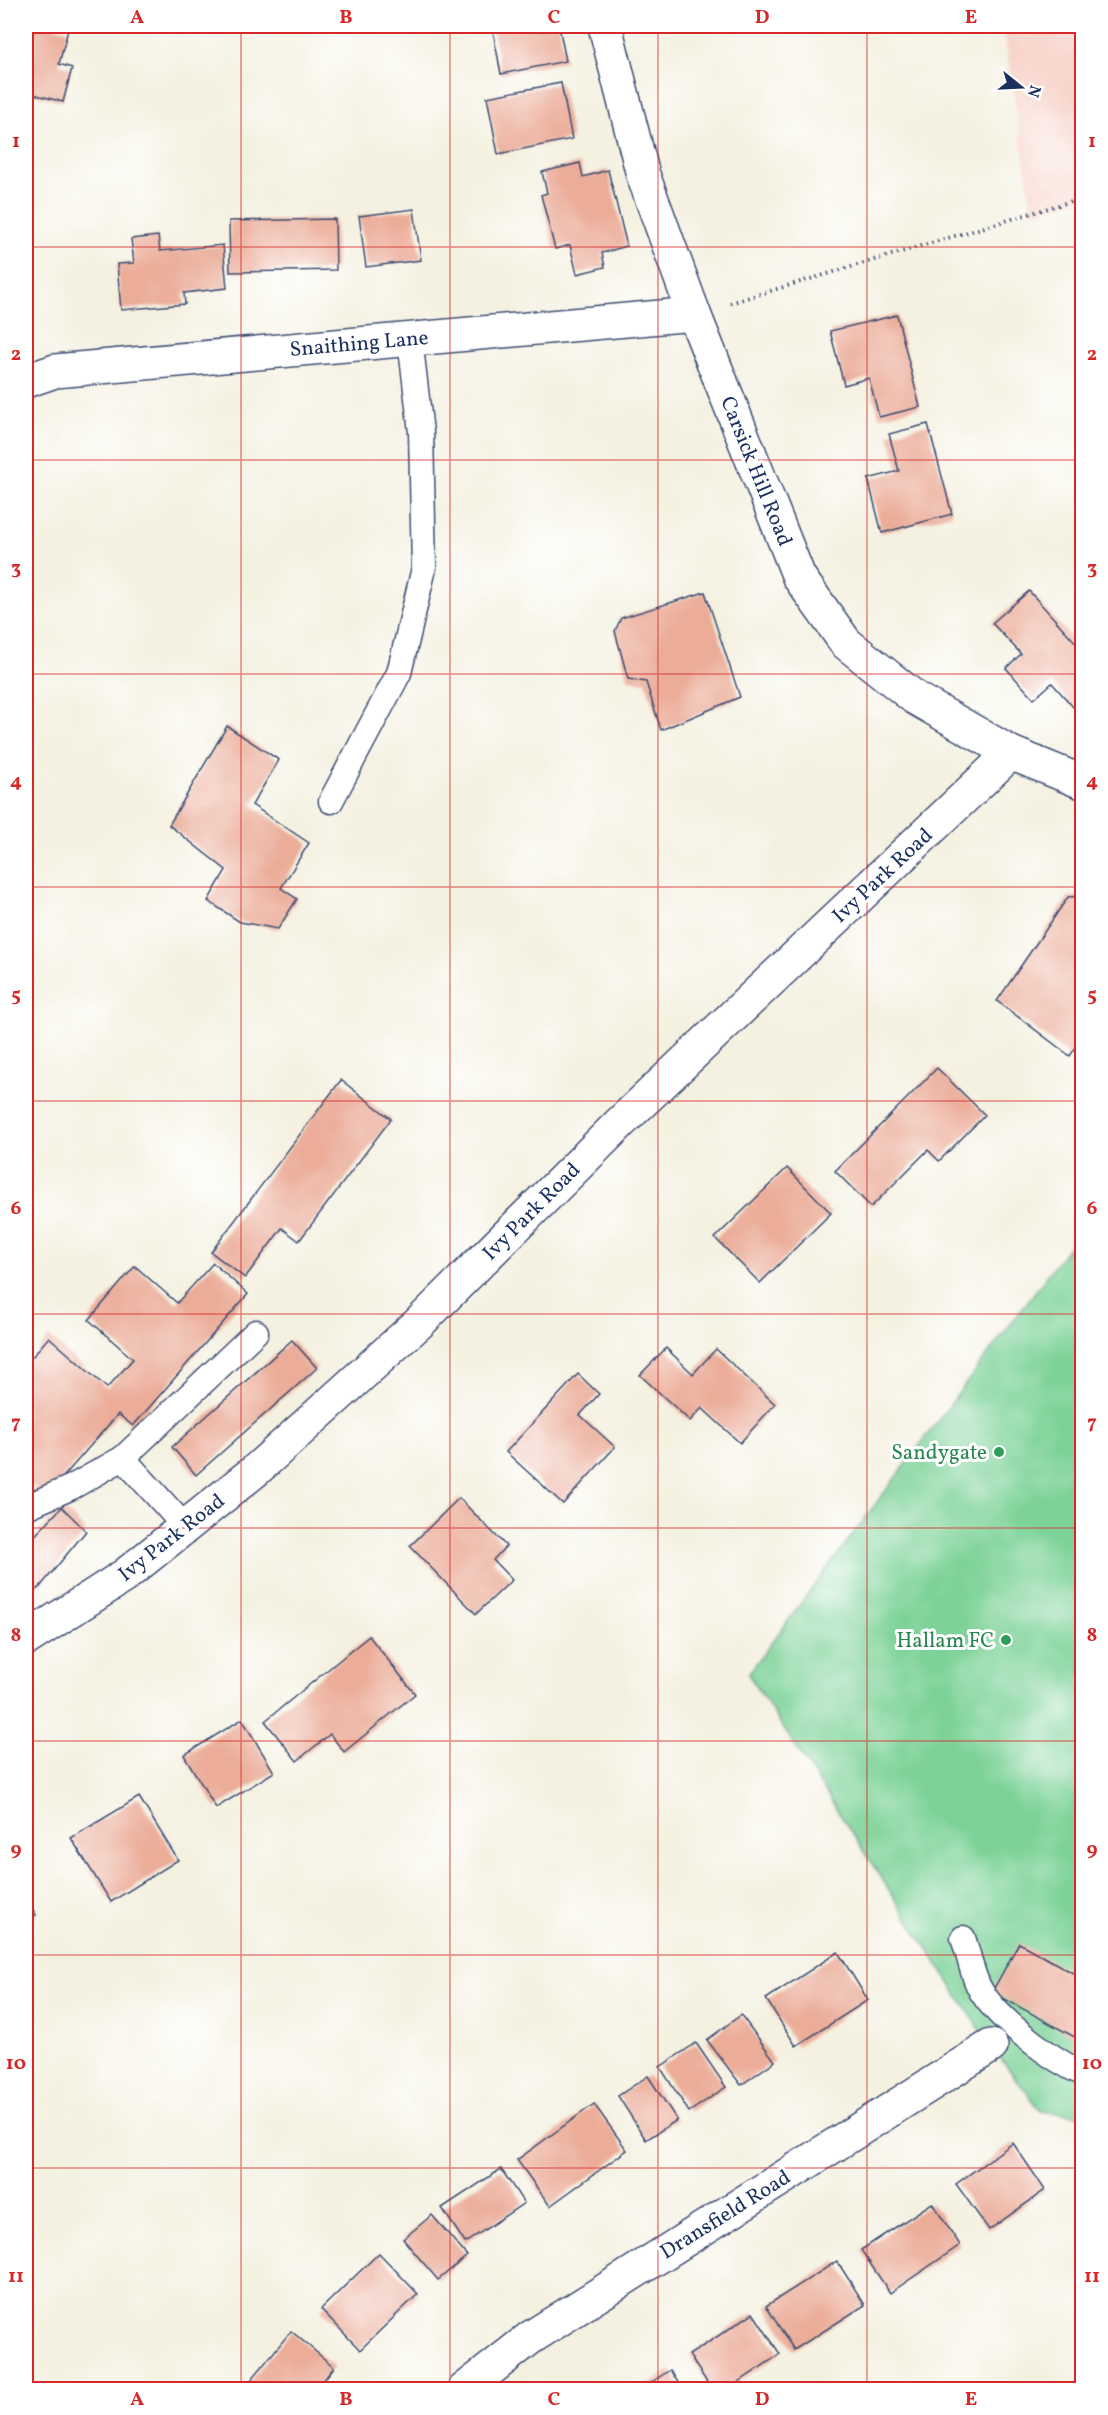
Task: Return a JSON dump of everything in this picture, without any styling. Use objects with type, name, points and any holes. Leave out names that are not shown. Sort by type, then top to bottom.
[{"type":"street","name":"Carsick Hill Road","points":[[605,26],[643,176],[694,314],[799,577],[846,643],[915,698],[1011,753],[1083,782]]},
{"type":"street","name":"Snaithing Lane","points":[[26,381],[55,370],[694,314]]},
{"type":"street","name":"Ivy Park Road","points":[[26,1639],[124,1576],[255,1470],[418,1323],[621,1122],[1011,753]]},
{"type":"street","name":"Dransfield Road","points":[[464,2390],[530,2338],[1005,2038]]},
{"type":"lane","points":[[331,801],[399,673],[424,568],[422,432],[410,339]]},
{"type":"lane","points":[[26,1508],[72,1487],[123,1458],[256,1332]]},
{"type":"lane","points":[[123,1458],[185,1527]]},
{"type":"lane","points":[[963,1938],[981,1990],[1006,2022],[1005,2038],[1083,2073]]},
{"type":"path","points":[[694,314],[1083,198]]},
{"type":"shaded area","points":[[1003,26],[1082,26],[1082,198],[1032,213]]},
{"type":"green space","name":"Sandygate","points":[[1082,1229],[1082,2116],[1041,2111],[991,2046],[748,1674]]},
{"type":"building","points":[[26,26],[52,26],[68,30],[59,64],[72,68],[63,102],[26,92]]},
{"type":"building","points":[[492,26],[559,26],[566,61],[501,74]]},
{"type":"building","points":[[561,83],[572,139],[498,154],[487,97]]},
{"type":"building","points":[[580,163],[583,177],[608,170],[627,246],[602,253],[605,267],[577,274],[570,245],[555,249],[541,195],[547,193],[542,172]]},
{"type":"building","points":[[414,209],[421,260],[366,267],[359,216]]},
{"type":"building","points":[[335,219],[336,270],[230,272],[229,221]]},
{"type":"building","points":[[158,236],[160,251],[223,245],[227,288],[184,293],[185,304],[121,310],[117,264],[134,263],[131,239]]},
{"type":"building","points":[[897,315],[920,407],[879,417],[869,378],[844,385],[830,331]]},
{"type":"building","points":[[928,424],[952,514],[882,533],[868,479],[899,471],[889,434]]},
{"type":"building","points":[[1029,591],[1077,644],[1082,639],[1082,701],[1074,708],[1052,683],[1034,699],[1006,668],[1021,654],[992,623]]},
{"type":"building","points":[[705,592],[740,697],[661,730],[646,682],[628,679],[615,631],[621,618]]},
{"type":"building","points":[[227,726],[279,760],[252,805],[309,843],[281,888],[297,899],[278,929],[240,922],[208,901],[226,870],[169,825]]},
{"type":"building","points":[[1082,896],[1082,1038],[1070,1056],[997,1001],[1068,897]]},
{"type":"building","points":[[937,1068],[985,1115],[939,1161],[928,1150],[871,1207],[835,1171]]},
{"type":"building","points":[[341,1080],[391,1119],[299,1241],[282,1228],[245,1278],[211,1252]]},
{"type":"building","points":[[787,1168],[831,1213],[760,1283],[715,1238]]},
{"type":"building","points":[[213,1263],[248,1294],[133,1426],[118,1414],[45,1498],[26,1481],[26,1364],[49,1337],[107,1388],[133,1359],[89,1320],[135,1266],[177,1303]]},
{"type":"building","points":[[292,1340],[317,1368],[196,1475],[172,1447]]},
{"type":"building","points":[[666,1348],[693,1374],[716,1349],[775,1404],[740,1443],[702,1408],[690,1421],[640,1375]]},
{"type":"building","points":[[578,1374],[599,1394],[580,1415],[615,1447],[563,1504],[506,1452]]},
{"type":"building","points":[[459,1498],[506,1546],[493,1560],[512,1580],[476,1614],[410,1546]]},
{"type":"building","points":[[62,1507],[86,1531],[40,1587],[26,1597],[26,1545]]},
{"type":"building","points":[[369,1636],[415,1694],[344,1752],[330,1734],[297,1761],[265,1721]]},
{"type":"building","points":[[242,1719],[274,1772],[216,1808],[184,1755]]},
{"type":"building","points":[[139,1797],[178,1860],[111,1902],[71,1838]]},
{"type":"building","points":[[26,1897],[36,1915],[26,1921]]},
{"type":"building","points":[[1019,1943],[1082,1978],[1082,2041],[992,1992]]},
{"type":"building","points":[[838,1952],[868,2000],[796,2046],[766,1999]]},
{"type":"building","points":[[741,2015],[775,2061],[741,2085],[707,2040]]},
{"type":"building","points":[[696,2043],[726,2087],[689,2112],[660,2067]]},
{"type":"building","points":[[648,2076],[677,2120],[646,2140],[618,2096]]},
{"type":"building","points":[[594,2104],[627,2150],[550,2206],[517,2160]]},
{"type":"building","points":[[1013,2143],[1045,2190],[989,2230],[956,2184]]},
{"type":"building","points":[[501,2169],[524,2203],[465,2243],[442,2208]]},
{"type":"building","points":[[932,2203],[960,2245],[890,2293],[861,2250]]},
{"type":"building","points":[[432,2215],[467,2256],[438,2280],[403,2239]]},
{"type":"building","points":[[379,2253],[418,2294],[360,2350],[321,2309]]},
{"type":"building","points":[[837,2261],[865,2305],[794,2350],[766,2306]]},
{"type":"building","points":[[753,2313],[780,2354],[727,2390],[712,2390],[689,2355]]},
{"type":"building","points":[[291,2331],[334,2367],[316,2390],[243,2390]]},
{"type":"building","points":[[670,2370],[683,2390],[640,2390]]},
{"type":"place","name":"Sandygate","points":[[999,1452]]},
{"type":"place","name":"Hallam FC","points":[[1006,1640]]}]
